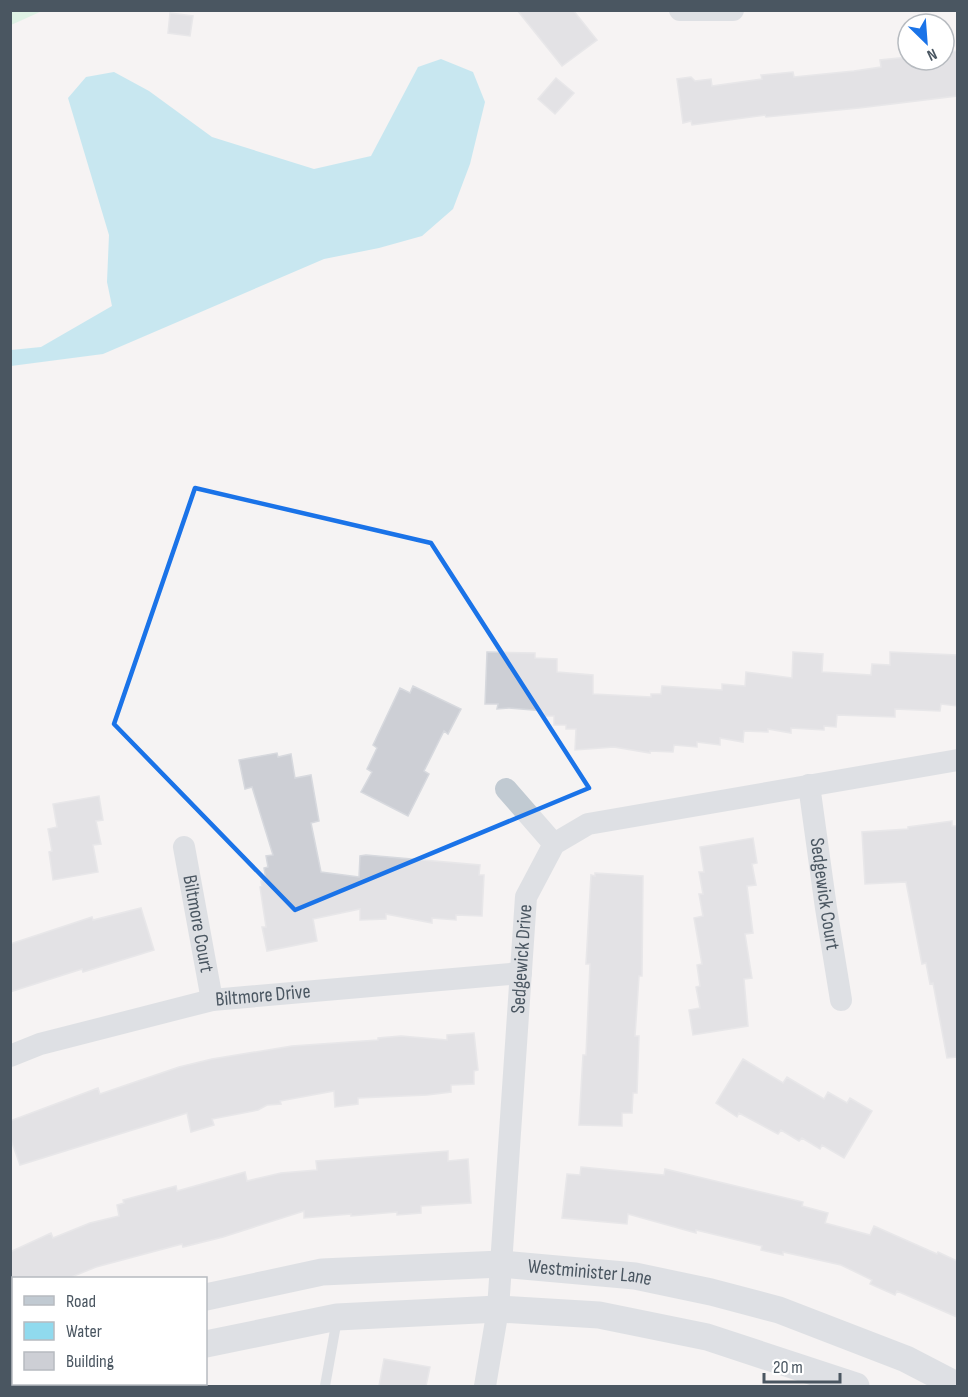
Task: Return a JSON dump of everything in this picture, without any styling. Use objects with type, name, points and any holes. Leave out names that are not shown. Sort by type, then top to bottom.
[{"type":"street","points":[[680,10],[734,10]]},
{"type":"street","points":[[506,789],[554,844],[588,824],[957,760]]},
{"type":"street","name":"Sedgewick Court","points":[[809,785],[841,1000]]},
{"type":"street","name":"Sedgewick Drive","points":[[485,1386],[498,1309],[526,897],[554,844]]},
{"type":"street","name":"Biltmore Court","points":[[184,847],[212,1000]]},
{"type":"street","name":"Biltmore Drive","points":[[10,1056],[40,1044],[212,1000],[521,973]]},
{"type":"street","name":"Westminister Lane","points":[[207,1298],[322,1272],[501,1264],[635,1276],[711,1292],[779,1310],[906,1359],[957,1386]]},
{"type":"street","name":"Westminister Lane","points":[[207,1344],[337,1317],[498,1309],[598,1315],[707,1337],[856,1386]]},
{"type":"lane","points":[[325,1386],[337,1317]]},
{"type":"highlighted area","points":[[195,488],[431,543],[589,788],[295,910],[114,724]]},
{"type":"green space","points":[[11,10],[42,10],[42,11],[11,25]]},
{"type":"water","points":[[441,59],[473,72],[485,102],[470,164],[453,209],[422,236],[379,248],[324,259],[103,354],[11,366],[11,350],[41,347],[112,306],[107,282],[109,235],[68,98],[86,77],[114,72],[149,91],[212,137],[314,169],[371,156],[418,67]]},
{"type":"building","points":[[517,10],[573,10],[597,40],[562,66]]},
{"type":"building","points":[[170,13],[193,16],[190,36],[168,33]]},
{"type":"building","points":[[956,51],[957,96],[859,108],[766,117],[765,115],[692,125],[691,121],[683,123],[677,79],[691,77],[695,81],[711,79],[712,86],[762,79],[761,75],[793,72],[794,77],[881,67],[880,60],[896,58],[896,72],[956,72]]},
{"type":"building","points":[[556,78],[574,93],[555,114],[538,99]]},
{"type":"building","points":[[487,652],[535,653],[535,658],[557,659],[557,672],[593,675],[593,694],[651,697],[651,694],[661,694],[662,686],[722,690],[722,684],[745,686],[746,672],[792,678],[793,652],[823,654],[822,672],[871,675],[872,664],[890,665],[890,652],[957,655],[957,706],[941,704],[940,711],[895,709],[895,717],[837,715],[836,727],[824,726],[824,730],[791,728],[791,733],[768,729],[768,732],[744,731],[743,742],[720,738],[720,745],[697,742],[697,747],[674,745],[673,752],[650,751],[650,753],[614,747],[575,750],[576,729],[566,729],[566,725],[554,725],[554,716],[544,716],[544,711],[497,709],[498,704],[485,704]]},
{"type":"building","points":[[413,686],[461,709],[448,734],[444,731],[424,771],[429,774],[408,816],[361,792],[372,772],[367,769],[377,748],[373,745],[400,688],[410,693]]},
{"type":"building","points":[[277,753],[278,757],[291,754],[295,778],[311,775],[319,821],[311,823],[321,872],[359,877],[360,856],[366,855],[480,865],[479,875],[484,875],[482,916],[456,915],[456,920],[432,918],[432,923],[386,914],[386,919],[360,920],[360,909],[313,919],[317,941],[267,951],[262,927],[266,927],[260,887],[262,886],[261,881],[266,880],[264,868],[268,867],[266,856],[273,855],[252,787],[245,789],[239,760]]},
{"type":"building","points":[[99,796],[103,820],[96,821],[101,844],[93,845],[98,872],[53,880],[49,852],[52,851],[48,829],[57,827],[53,804]]},
{"type":"building","points":[[952,821],[952,826],[957,826],[957,1057],[947,1058],[933,983],[930,984],[926,963],[922,964],[906,882],[865,884],[862,832],[908,829],[908,827]]},
{"type":"building","points":[[753,838],[757,863],[752,864],[756,885],[747,886],[753,933],[745,934],[752,978],[744,979],[748,1026],[693,1035],[689,1010],[700,1008],[696,987],[700,986],[697,965],[702,964],[694,918],[703,916],[699,894],[703,894],[699,872],[704,872],[700,847]]},
{"type":"building","points":[[595,873],[643,876],[642,976],[639,976],[635,1036],[639,1036],[637,1093],[633,1093],[632,1113],[622,1113],[622,1126],[579,1125],[583,1055],[586,1055],[590,964],[586,964],[591,875],[595,876]]},
{"type":"building","points":[[141,908],[154,950],[83,972],[82,969],[10,992],[10,944],[92,917],[93,920]]},
{"type":"building","points":[[474,1033],[478,1070],[474,1071],[474,1084],[451,1085],[451,1092],[358,1098],[358,1104],[335,1107],[334,1091],[280,1101],[281,1104],[267,1105],[258,1110],[212,1119],[214,1125],[191,1132],[187,1113],[20,1165],[10,1137],[10,1121],[98,1088],[100,1094],[179,1067],[212,1059],[292,1046],[378,1040],[378,1038],[401,1036],[447,1040],[447,1035]]},
{"type":"building","points":[[743,1059],[783,1083],[787,1077],[824,1099],[828,1092],[847,1103],[850,1098],[872,1111],[844,1158],[822,1145],[820,1149],[802,1138],[799,1141],[781,1130],[778,1134],[739,1113],[737,1117],[716,1103]]},
{"type":"building","points":[[448,1151],[448,1161],[468,1159],[471,1203],[421,1206],[421,1213],[397,1215],[397,1212],[304,1218],[304,1211],[223,1237],[183,1247],[182,1244],[96,1267],[71,1277],[10,1278],[10,1252],[51,1233],[53,1238],[90,1223],[119,1216],[117,1205],[124,1203],[123,1200],[176,1186],[177,1191],[245,1172],[247,1181],[281,1173],[317,1170],[316,1161]]},
{"type":"building","points":[[581,1167],[664,1175],[665,1169],[803,1202],[802,1206],[828,1213],[825,1223],[870,1235],[874,1226],[957,1261],[957,1317],[897,1291],[895,1295],[870,1284],[872,1280],[841,1265],[783,1252],[783,1255],[761,1250],[762,1246],[696,1230],[696,1233],[628,1214],[627,1224],[562,1218],[567,1174],[580,1175]]},
{"type":"building","points":[[384,1359],[430,1367],[426,1386],[379,1386]]}]
